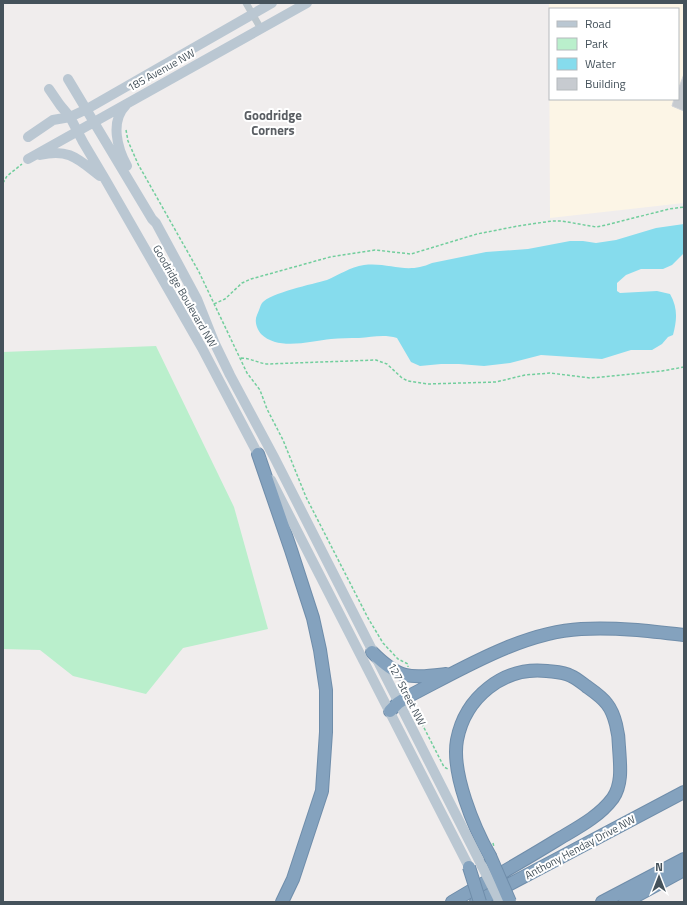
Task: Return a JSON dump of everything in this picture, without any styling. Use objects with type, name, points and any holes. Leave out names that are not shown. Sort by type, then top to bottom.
[{"type":"highway","points":[[258,454],[313,618],[320,650],[326,690],[326,732],[322,791],[305,847],[293,879],[282,902]]},
{"type":"highway","points":[[394,707],[409,696],[488,656],[544,635],[580,629],[625,629],[684,635]]},
{"type":"highway","points":[[372,652],[385,665],[396,672],[406,675],[418,677],[453,673]]},
{"type":"highway","points":[[452,902],[516,866],[596,816],[614,797],[620,778],[618,730],[608,704],[593,690],[571,676],[558,672],[531,671],[519,673],[508,676],[488,688],[479,696],[463,719],[457,741],[457,768],[460,783],[482,843],[490,856],[510,902]]},
{"type":"highway","name":"Anthony Henday Drive NW","points":[[476,902],[684,792]]},
{"type":"highway","points":[[602,902],[684,859]]},
{"type":"highway","points":[[469,867],[480,902]]},
{"type":"highway","points":[[625,902],[684,870]]},
{"type":"main road","name":"185 Avenue NW","points":[[28,137],[53,120],[70,117],[86,109],[272,3]]},
{"type":"main road","name":"185 Avenue NW","points":[[30,157],[307,3]]},
{"type":"main road","name":"Goodridge Boulevard NW","points":[[68,79],[152,219],[156,223],[197,299],[215,344],[230,375],[294,496]]},
{"type":"main road","name":"Goodridge Boulevard NW","points":[[50,89],[70,117],[76,131],[202,348],[292,520]]},
{"type":"main road","points":[[132,100],[123,109],[117,120],[116,126],[119,143],[126,164],[146,200],[156,223]]},
{"type":"main road","points":[[30,157],[51,152],[67,153],[105,179]]},
{"type":"main road","name":"127 Street NW","points":[[294,496],[372,652],[394,707],[487,902]]},
{"type":"main road","name":"127 Street NW","points":[[292,520],[482,866],[500,902]]},
{"type":"street","points":[[246,3],[261,29]]},
{"type":"path","points":[[126,126],[128,141],[138,164],[193,260],[240,358],[251,379],[260,390],[267,409],[283,440],[306,497],[368,618],[383,643],[398,659],[408,664],[406,675]]},
{"type":"path","points":[[3,183],[7,176],[30,157]]},
{"type":"path","points":[[214,304],[225,299],[237,287],[251,279],[330,257],[375,250],[411,254],[497,229],[552,221],[596,227],[684,207]]},
{"type":"path","points":[[240,358],[247,358],[267,364],[376,360],[387,364],[402,378],[408,381],[428,384],[496,382],[525,375],[550,373],[590,378],[662,371],[684,367]]},
{"type":"path","points":[[409,696],[416,707],[417,714],[444,767],[448,769],[457,768]]},
{"type":"shaded area","points":[[549,3],[684,3],[684,203],[550,218],[549,100],[679,100],[679,8],[549,8]]},
{"type":"green space","points":[[156,346],[234,507],[268,629],[183,648],[146,694],[73,676],[40,650],[3,649],[3,352]]},
{"type":"water","points":[[684,224],[684,253],[672,265],[663,269],[641,269],[626,275],[617,283],[617,291],[620,293],[657,291],[670,294],[673,299],[676,314],[673,335],[668,337],[662,344],[652,350],[631,350],[602,359],[541,355],[510,363],[484,366],[441,364],[420,366],[411,362],[397,338],[378,336],[285,344],[268,339],[261,334],[256,325],[256,317],[260,307],[267,299],[282,292],[327,280],[349,269],[359,266],[382,265],[414,268],[486,252],[528,249],[570,241],[596,243],[616,240],[656,228]]},
{"type":"building","points":[[684,74],[684,111],[672,106],[674,100],[679,100],[679,87]]},
{"type":"district","name":"Goodridge Corners","points":[[273,122]]}]
